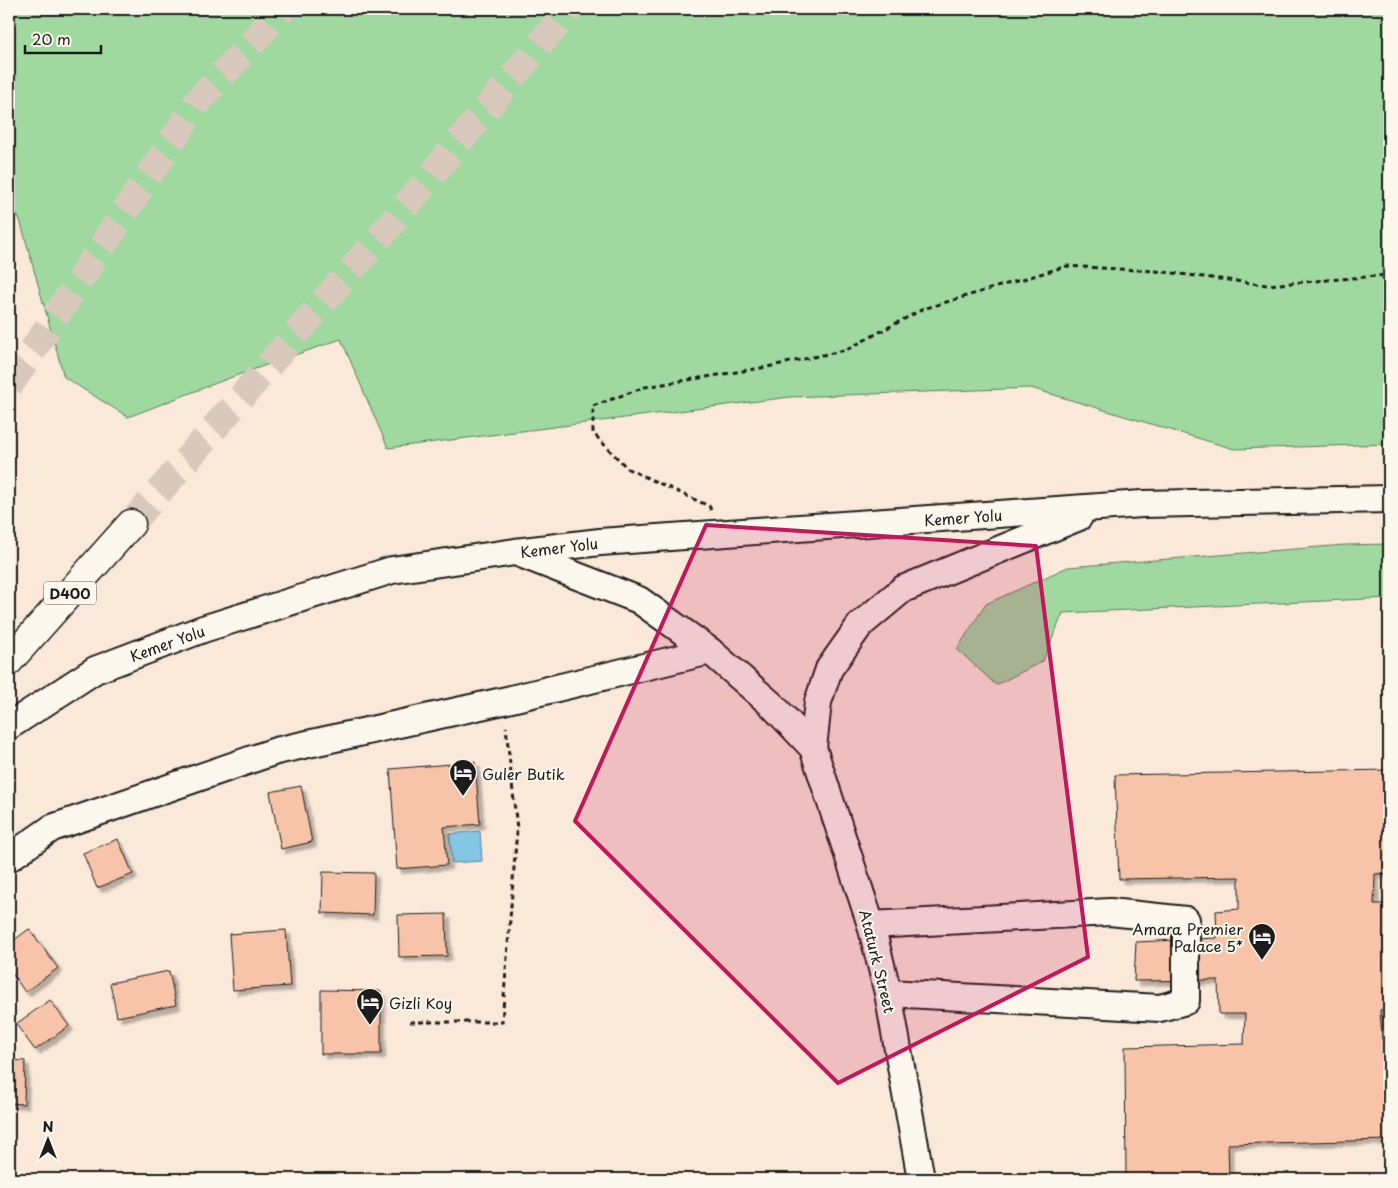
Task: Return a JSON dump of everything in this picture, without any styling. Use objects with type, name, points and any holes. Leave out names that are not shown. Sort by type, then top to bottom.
[{"type":"highway","name":"D400","points":[[9,661],[131,524]]},
{"type":"street","name":"Kemer Yolu","points":[[9,726],[95,670],[203,629],[392,570],[600,542],[1142,504],[1389,499]]},
{"type":"street","points":[[812,748],[818,702],[829,669],[860,625],[903,589],[1101,508]]},
{"type":"street","points":[[515,552],[639,600],[710,651],[772,705],[812,748]]},
{"type":"street","points":[[9,858],[52,828],[276,751],[503,701],[710,651]]},
{"type":"street","name":"Ataturk Street","points":[[812,748],[871,925],[888,993],[921,1179]]},
{"type":"street","points":[[871,925],[1110,912],[1186,920],[1186,1001],[1160,1008],[888,993]]},
{"type":"path","points":[[720,534],[709,506],[628,469],[593,433],[593,406],[645,387],[767,367],[846,350],[922,309],[1067,266],[1156,271],[1267,285],[1358,276],[1389,275]]},
{"type":"path","points":[[410,1022],[502,1022],[517,829],[503,701]]},
{"type":"highlighted area","points":[[706,525],[1036,546],[1088,957],[838,1083],[575,821]]},
{"type":"green space","points":[[9,9],[1389,9],[1389,444],[1234,449],[1031,388],[790,397],[388,448],[341,339],[232,377],[128,417],[64,377],[20,220],[9,201]]},
{"type":"green space","points":[[1389,544],[1389,598],[1063,613],[1043,661],[996,685],[957,649],[986,604],[1068,567],[1345,545]]},
{"type":"water","points":[[480,831],[482,861],[452,863],[449,834]]},
{"type":"building","points":[[475,762],[480,824],[444,827],[447,865],[397,869],[390,769]]},
{"type":"building","name":"Amara Premier Palace 5*","points":[[1389,770],[1389,873],[1375,874],[1374,904],[1389,904],[1389,1009],[1380,1010],[1382,1039],[1389,1040],[1389,1140],[1228,1144],[1229,1179],[1126,1179],[1125,1047],[1244,1044],[1245,1014],[1219,1014],[1218,980],[1134,981],[1136,942],[1217,938],[1216,911],[1239,909],[1239,877],[1119,879],[1115,775]]},
{"type":"building","points":[[301,786],[312,842],[281,849],[270,792]]},
{"type":"building","points":[[118,839],[133,874],[97,888],[83,853]]},
{"type":"building","points":[[323,872],[374,873],[373,915],[322,913]]},
{"type":"building","points":[[446,914],[447,956],[399,957],[398,915]]},
{"type":"building","points":[[29,929],[58,968],[25,992],[9,969],[9,944]]},
{"type":"building","points":[[286,930],[290,986],[233,990],[229,934]]},
{"type":"building","points":[[169,971],[176,1005],[117,1017],[110,983]]},
{"type":"building","points":[[321,990],[381,991],[381,1054],[321,1054]]},
{"type":"building","points":[[50,1000],[69,1026],[35,1050],[16,1024]]},
{"type":"building","points":[[9,1060],[25,1061],[24,1104],[9,1103]]},
{"type":"tunnel","points":[[9,386],[199,100],[283,9]]},
{"type":"tunnel","points":[[131,524],[385,231],[569,9]]},
{"type":"place","name":"Guler Butik","points":[[463,797]]},
{"type":"place","name":"Amara Premier Palace 5*","points":[[1262,961]]},
{"type":"place","name":"Gizli Koy","points":[[370,1026]]}]
